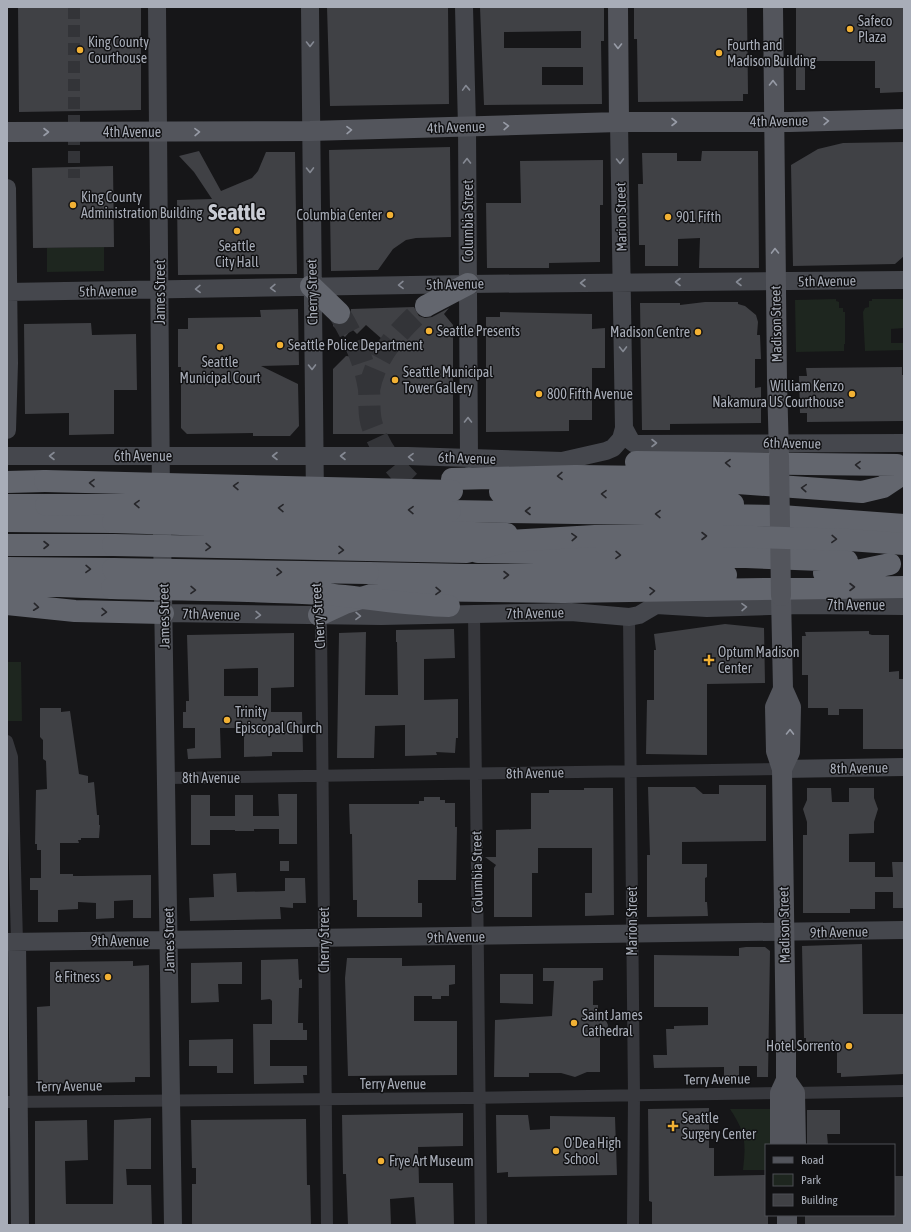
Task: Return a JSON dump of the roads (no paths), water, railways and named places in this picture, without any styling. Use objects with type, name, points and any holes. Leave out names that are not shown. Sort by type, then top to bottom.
[{"type":"highway","points":[[426,306],[468,284]]},
{"type":"highway","points":[[311,286],[339,313]]},
{"type":"highway","points":[[562,461],[901,469]]},
{"type":"highway","points":[[7,520],[49,513],[136,503],[452,493],[639,477],[737,482],[862,492],[873,490],[893,481],[901,469]]},
{"type":"highway","points":[[7,482],[45,481],[373,489],[452,493],[904,525]]},
{"type":"highway","points":[[7,505],[49,513],[113,522],[280,526],[386,531],[543,534]]},
{"type":"highway","points":[[7,527],[49,513]]},
{"type":"highway","points":[[467,552],[508,541],[595,536],[746,537],[849,540],[904,544]]},
{"type":"highway","points":[[7,545],[114,545],[746,557],[897,564]]},
{"type":"highway","points":[[316,548],[321,566],[329,577],[337,582],[348,586],[404,590],[563,592],[904,587]]},
{"type":"highway","points":[[7,584],[113,579],[847,573],[897,564]]},
{"type":"highway","points":[[7,568],[113,579],[334,595],[420,606],[656,605]]},
{"type":"highway","points":[[319,615],[346,602],[371,595],[404,590]]},
{"type":"highway","points":[[7,604],[75,611],[164,613]]},
{"type":"main road","name":"Marion Street","points":[[618,7],[619,122]]},
{"type":"main road","name":"Madison Street","points":[[772,7],[775,281],[783,689],[775,707],[776,751],[782,769],[787,1089],[796,1144]]},
{"type":"main road","name":"4th Avenue","points":[[7,132],[310,131],[619,122],[773,122],[904,119]]},
{"type":"main road","name":"Madison Street","points":[[780,1144],[787,1089]]},
{"type":"street","name":"James Street","points":[[157,7],[161,456],[173,1225]]},
{"type":"street","name":"Cherry Street","points":[[310,7],[311,286],[316,596],[321,626],[327,1225]]},
{"type":"street","name":"Columbia Street","points":[[464,7],[467,127],[469,459]]},
{"type":"street","name":"Marion Street","points":[[619,122],[624,428]]},
{"type":"street","points":[[7,188],[7,430]]},
{"type":"street","name":"5th Avenue","points":[[8,292],[311,286],[904,280]]},
{"type":"street","name":"6th Avenue","points":[[624,428],[635,444],[779,450],[904,443]]},
{"type":"street","name":"6th Avenue","points":[[7,456],[314,456],[562,461],[613,448],[621,439],[624,428]]},
{"type":"street","name":"7th Avenue","points":[[164,613],[381,616],[571,612],[629,617],[639,615],[656,605],[707,608],[781,601],[904,606]]},
{"type":"street","name":"Columbia Street","points":[[474,614],[481,1225]]},
{"type":"street","name":"Marion Street","points":[[629,617],[634,1096],[633,1225]]},
{"type":"street","points":[[7,741],[12,752],[13,1102],[20,1225]]},
{"type":"street","name":"8th Avenue","points":[[166,778],[322,777],[904,767]]},
{"type":"street","name":"9th Avenue","points":[[12,942],[904,930]]},
{"type":"street","name":"Terry Avenue","points":[[13,1102],[634,1096],[787,1089],[904,1091]]},
{"type":"tunnel","points":[[74,7],[74,178]]},
{"type":"tunnel","points":[[369,390],[372,377],[383,353],[398,333],[426,306]]},
{"type":"tunnel","points":[[339,313],[354,340],[365,369],[369,389],[370,419],[377,439],[396,468],[430,499]]},
{"type":"place","name":"Safeco Plaza","points":[[850,29]]},
{"type":"place","name":"King County Courthouse","points":[[80,50]]},
{"type":"place","name":"Fourth and Madison Building","points":[[719,53]]},
{"type":"place","name":"King County Administration Building","points":[[73,205]]},
{"type":"place","name":"Columbia Center","points":[[390,215]]},
{"type":"place","name":"901 Fifth","points":[[668,217]]},
{"type":"place","name":"Seattle City Hall","points":[[237,231]]},
{"type":"place","name":"Seattle Presents","points":[[429,331]]},
{"type":"place","name":"Madison Centre","points":[[698,332]]},
{"type":"place","name":"Seattle Police Department","points":[[280,345]]},
{"type":"place","name":"Seattle Municipal Court","points":[[220,347]]},
{"type":"place","name":"Seattle Municipal Tower Gallery","points":[[395,380]]},
{"type":"place","name":"800 Fifth Avenue","points":[[539,394]]},
{"type":"place","name":"William Kenzo Nakamura US Courthouse","points":[[852,394]]},
{"type":"place","name":"Optum Madison Center","points":[[709,660]]},
{"type":"place","name":"Trinity Episcopal Church","points":[[227,720]]},
{"type":"place","name":"& Fitness","points":[[108,977]]},
{"type":"place","name":"Saint James Cathedral","points":[[574,1023]]},
{"type":"place","name":"Hotel Sorrento","points":[[849,1046]]},
{"type":"place","name":"Seattle Surgery Center","points":[[673,1126]]},
{"type":"place","name":"O'Dea High School","points":[[556,1151]]},
{"type":"place","name":"Frye Art Museum","points":[[381,1161]]},
{"type":"district","name":"Seattle","points":[[237,212]]}]
